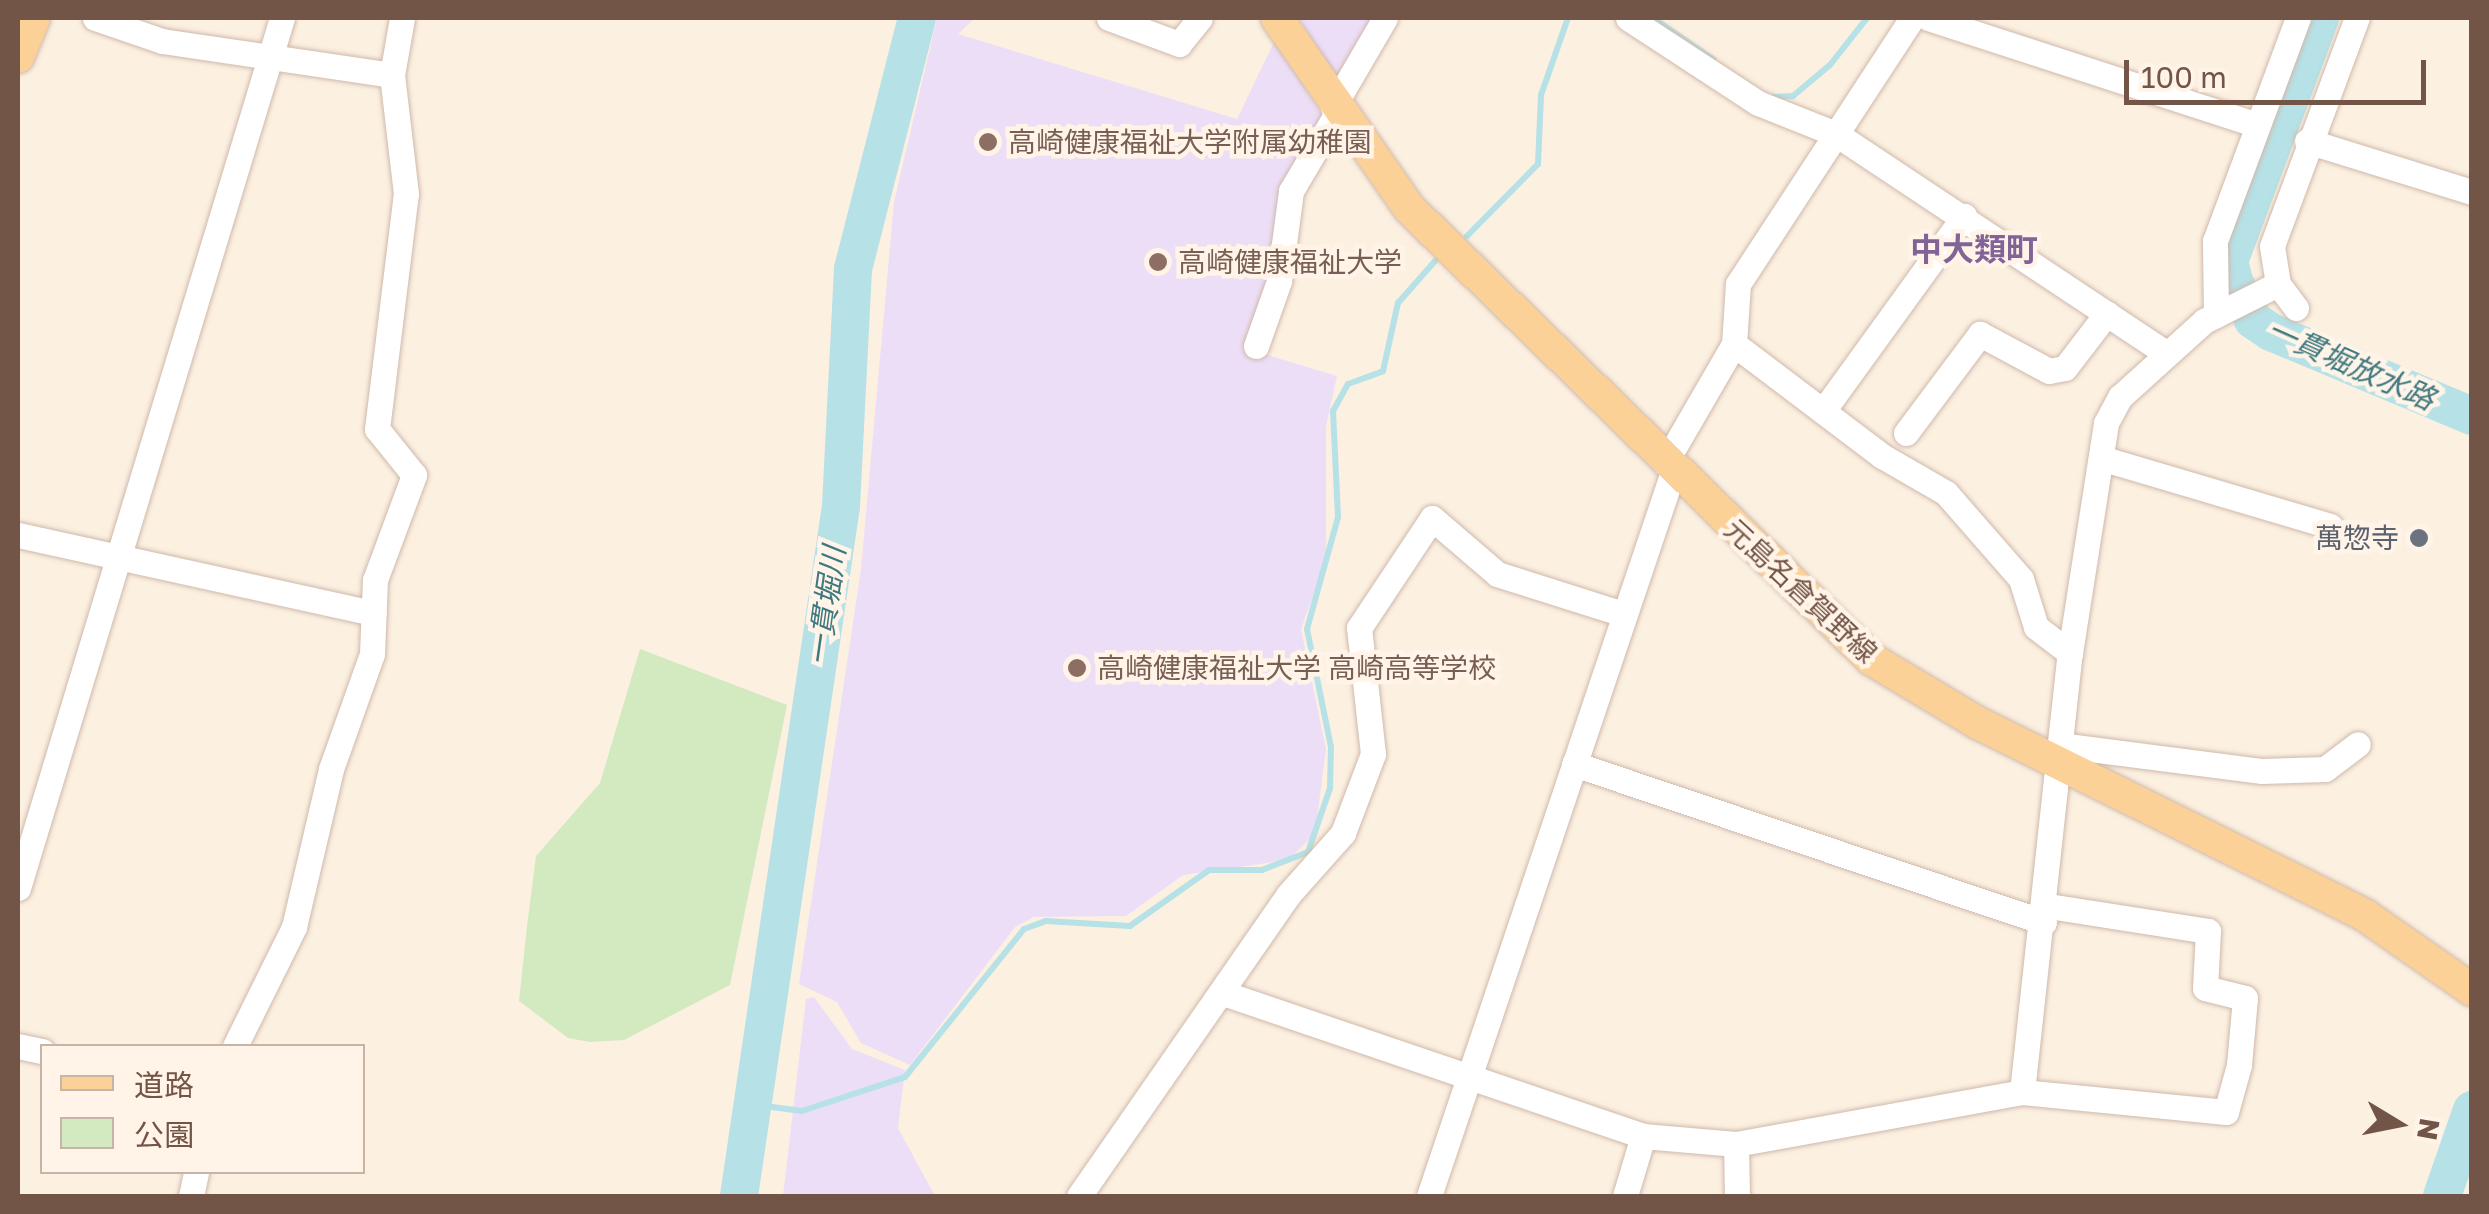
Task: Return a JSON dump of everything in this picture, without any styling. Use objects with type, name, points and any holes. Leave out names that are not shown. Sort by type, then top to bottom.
[{"type":"main road","points":[[18,57],[34,18]]},
{"type":"main road","name":"元島名倉賀野線","points":[[1277,18],[1335,110],[1409,208],[1668,468],[1871,659],[2066,754],[2366,916],[2470,988]]},
{"type":"street","points":[[95,18],[142,37],[268,60],[392,76]]},
{"type":"street","points":[[18,888],[282,18]]},
{"type":"street","points":[[236,1044],[294,927],[331,769],[372,654],[375,580],[414,475],[378,429],[406,194],[392,76],[402,18]]},
{"type":"street","points":[[1109,18],[1178,44],[1200,18]]},
{"type":"street","points":[[1256,346],[1278,281],[1291,191],[1385,18]]},
{"type":"street","points":[[1628,18],[1758,103],[1836,134],[2166,354]]},
{"type":"street","points":[[1429,1196],[1574,764],[1668,468],[1734,344],[1738,284],[1912,18]]},
{"type":"street","points":[[1928,18],[2255,124]]},
{"type":"street","points":[[2224,311],[2215,241],[2255,124],[2298,18]]},
{"type":"street","points":[[2271,286],[2272,246],[2307,141],[2357,18]]},
{"type":"street","points":[[2307,141],[2472,192]]},
{"type":"street","points":[[1823,410],[1964,216]]},
{"type":"street","points":[[2022,1092],[2066,754],[2070,653],[2101,458],[2120,397],[2166,354],[2224,311],[2271,286]]},
{"type":"street","points":[[2271,286],[2296,308]]},
{"type":"street","points":[[1906,433],[1980,334],[2049,371],[2064,368],[2107,313]]},
{"type":"street","points":[[1734,344],[1823,410],[1946,492],[2022,579],[2036,626],[2070,653]]},
{"type":"street","points":[[2101,458],[2330,526]]},
{"type":"street","points":[[1079,1196],[1226,994],[1288,895],[1344,832],[1373,754],[1359,628],[1432,518],[1498,574],[1623,614]]},
{"type":"street","points":[[18,535],[374,614]]},
{"type":"street","points":[[2066,754],[2262,771],[2325,768],[2358,744]]},
{"type":"street","points":[[1226,994],[1643,1136],[1736,1144],[2022,1092],[2226,1112],[2239,1064],[2245,998],[2205,988],[2208,931],[2046,914],[1574,764]]},
{"type":"street","points":[[1625,1196],[1643,1136]]},
{"type":"street","points":[[1736,1144],[1737,1196]]},
{"type":"shaded area","name":"高崎健康福祉大学 高崎高等学校","points":[[937,18],[975,18],[958,34],[1237,119],[1275,40],[1325,120],[1282,222],[1251,350],[1337,376],[1326,426],[1326,560],[1301,629],[1326,749],[1315,834],[1288,860],[1183,875],[1126,916],[1034,917],[1015,927],[910,1065],[861,1043],[837,1002],[799,984],[861,569],[894,202]]},
{"type":"shaded area","points":[[1299,18],[1379,18],[1340,85]]},
{"type":"shaded area","points":[[814,997],[852,1049],[905,1070],[898,1128],[935,1196],[783,1196],[806,999]]},
{"type":"green space","points":[[640,649],[787,705],[730,985],[624,1040],[590,1042],[568,1038],[519,1001],[527,926],[536,856],[600,783]]},
{"type":"waterway","name":"一貫堀川","points":[[739,1196],[841,506],[853,269],[917,18]]},
{"type":"waterway","points":[[1467,236],[1538,164],[1541,95],[1568,18]]},
{"type":"waterway","points":[[1653,18],[1713,59]]},
{"type":"waterway","points":[[1773,97],[1793,96],[1830,65],[1867,18]]},
{"type":"waterway","name":"一貫堀放水路","points":[[2320,18],[2229,261],[2234,281],[2253,320],[2271,332],[2472,416]]},
{"type":"waterway","points":[[750,1104],[802,1111],[905,1077],[1024,929],[1046,921],[1130,926],[1209,870],[1262,870],[1308,852],[1330,788],[1331,747],[1307,629],[1338,517],[1333,411],[1348,384],[1383,371],[1398,303],[1435,261]]},
{"type":"waterway","points":[[2442,1196],[2472,1110]]},
{"type":"place","name":"高崎健康福祉大学附属幼稚園","points":[[988,142]]},
{"type":"place","name":"高崎健康福祉大学","points":[[1158,262]]},
{"type":"place","name":"萬惣寺","points":[[2419,538]]},
{"type":"place","name":"高崎健康福祉大学 高崎高等学校","points":[[1077,668]]},
{"type":"district","name":"中大類町","points":[[1974,249]]}]
